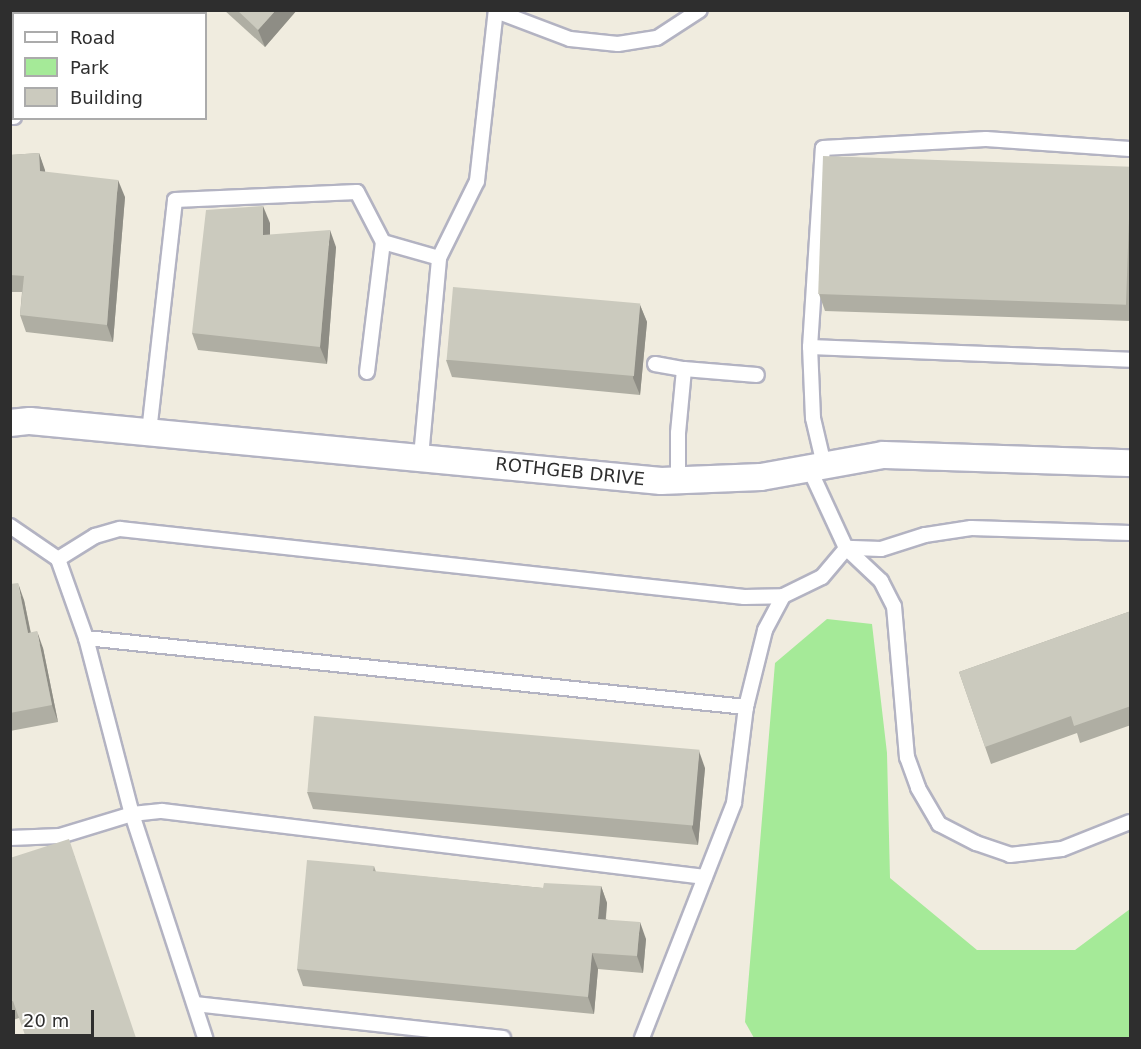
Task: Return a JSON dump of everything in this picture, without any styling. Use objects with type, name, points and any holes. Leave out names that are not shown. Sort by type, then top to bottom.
[{"type":"street","name":"ROTHGEB DRIVE","points":[[10,423],[30,421],[678,480],[761,477],[883,455],[1131,463]]},
{"type":"lane","points":[[421,458],[439,258],[477,181],[496,11],[570,39],[618,44],[657,38],[700,10]]},
{"type":"lane","points":[[1131,149],[986,139],[823,148],[810,347],[817,467],[846,548],[881,581],[894,606],[907,757],[918,788],[939,824],[976,843],[1010,855],[1062,849],[1131,822]]},
{"type":"lane","points":[[149,432],[175,200],[357,192],[383,242],[367,372]]},
{"type":"lane","points":[[383,242],[439,258]]},
{"type":"lane","points":[[810,347],[1131,360]]},
{"type":"lane","points":[[655,364],[684,369],[757,375]]},
{"type":"lane","points":[[678,480],[678,433],[684,369]]},
{"type":"lane","points":[[10,526],[58,559],[86,638],[132,814],[205,1038]]},
{"type":"lane","points":[[846,548],[881,549],[925,535],[971,528],[1131,533]]},
{"type":"lane","points":[[58,559],[95,536],[120,529],[744,597],[783,596],[822,577],[846,548]]},
{"type":"lane","points":[[642,1038],[734,803],[746,707],[765,630],[783,596]]},
{"type":"lane","points":[[86,638],[746,707]]},
{"type":"lane","points":[[10,838],[60,836],[132,814],[162,811],[705,877]]},
{"type":"lane","points":[[195,1004],[503,1038]]},
{"type":"green space","points":[[827,619],[872,624],[887,753],[890,878],[977,950],[1075,950],[1130,909],[1130,1038],[754,1038],[745,1022],[775,663]]},
{"type":"building","points":[[237,10],[276,10],[258,30]]},
{"type":"building","points":[[39,153],[40,171],[118,180],[107,325],[20,315],[24,276],[10,275],[10,155]]},
{"type":"building","points":[[823,156],[1130,167],[1126,305],[818,294]]},
{"type":"building","points":[[263,206],[263,235],[330,230],[320,347],[192,333],[206,210]]},
{"type":"building","points":[[453,287],[640,303],[634,376],[447,360]]},
{"type":"building","points":[[18,583],[28,633],[37,631],[52,705],[10,713],[10,584]]},
{"type":"building","points":[[1131,611],[1131,706],[1074,726],[1071,716],[985,747],[959,672]]},
{"type":"building","points":[[314,716],[700,750],[693,825],[307,792]]},
{"type":"building","points":[[69,839],[136,1038],[26,1038],[13,1001],[10,1002],[10,858]]},
{"type":"building","points":[[307,860],[374,866],[373,871],[543,888],[544,883],[601,886],[598,919],[640,922],[637,956],[592,953],[588,997],[297,969]]}]
